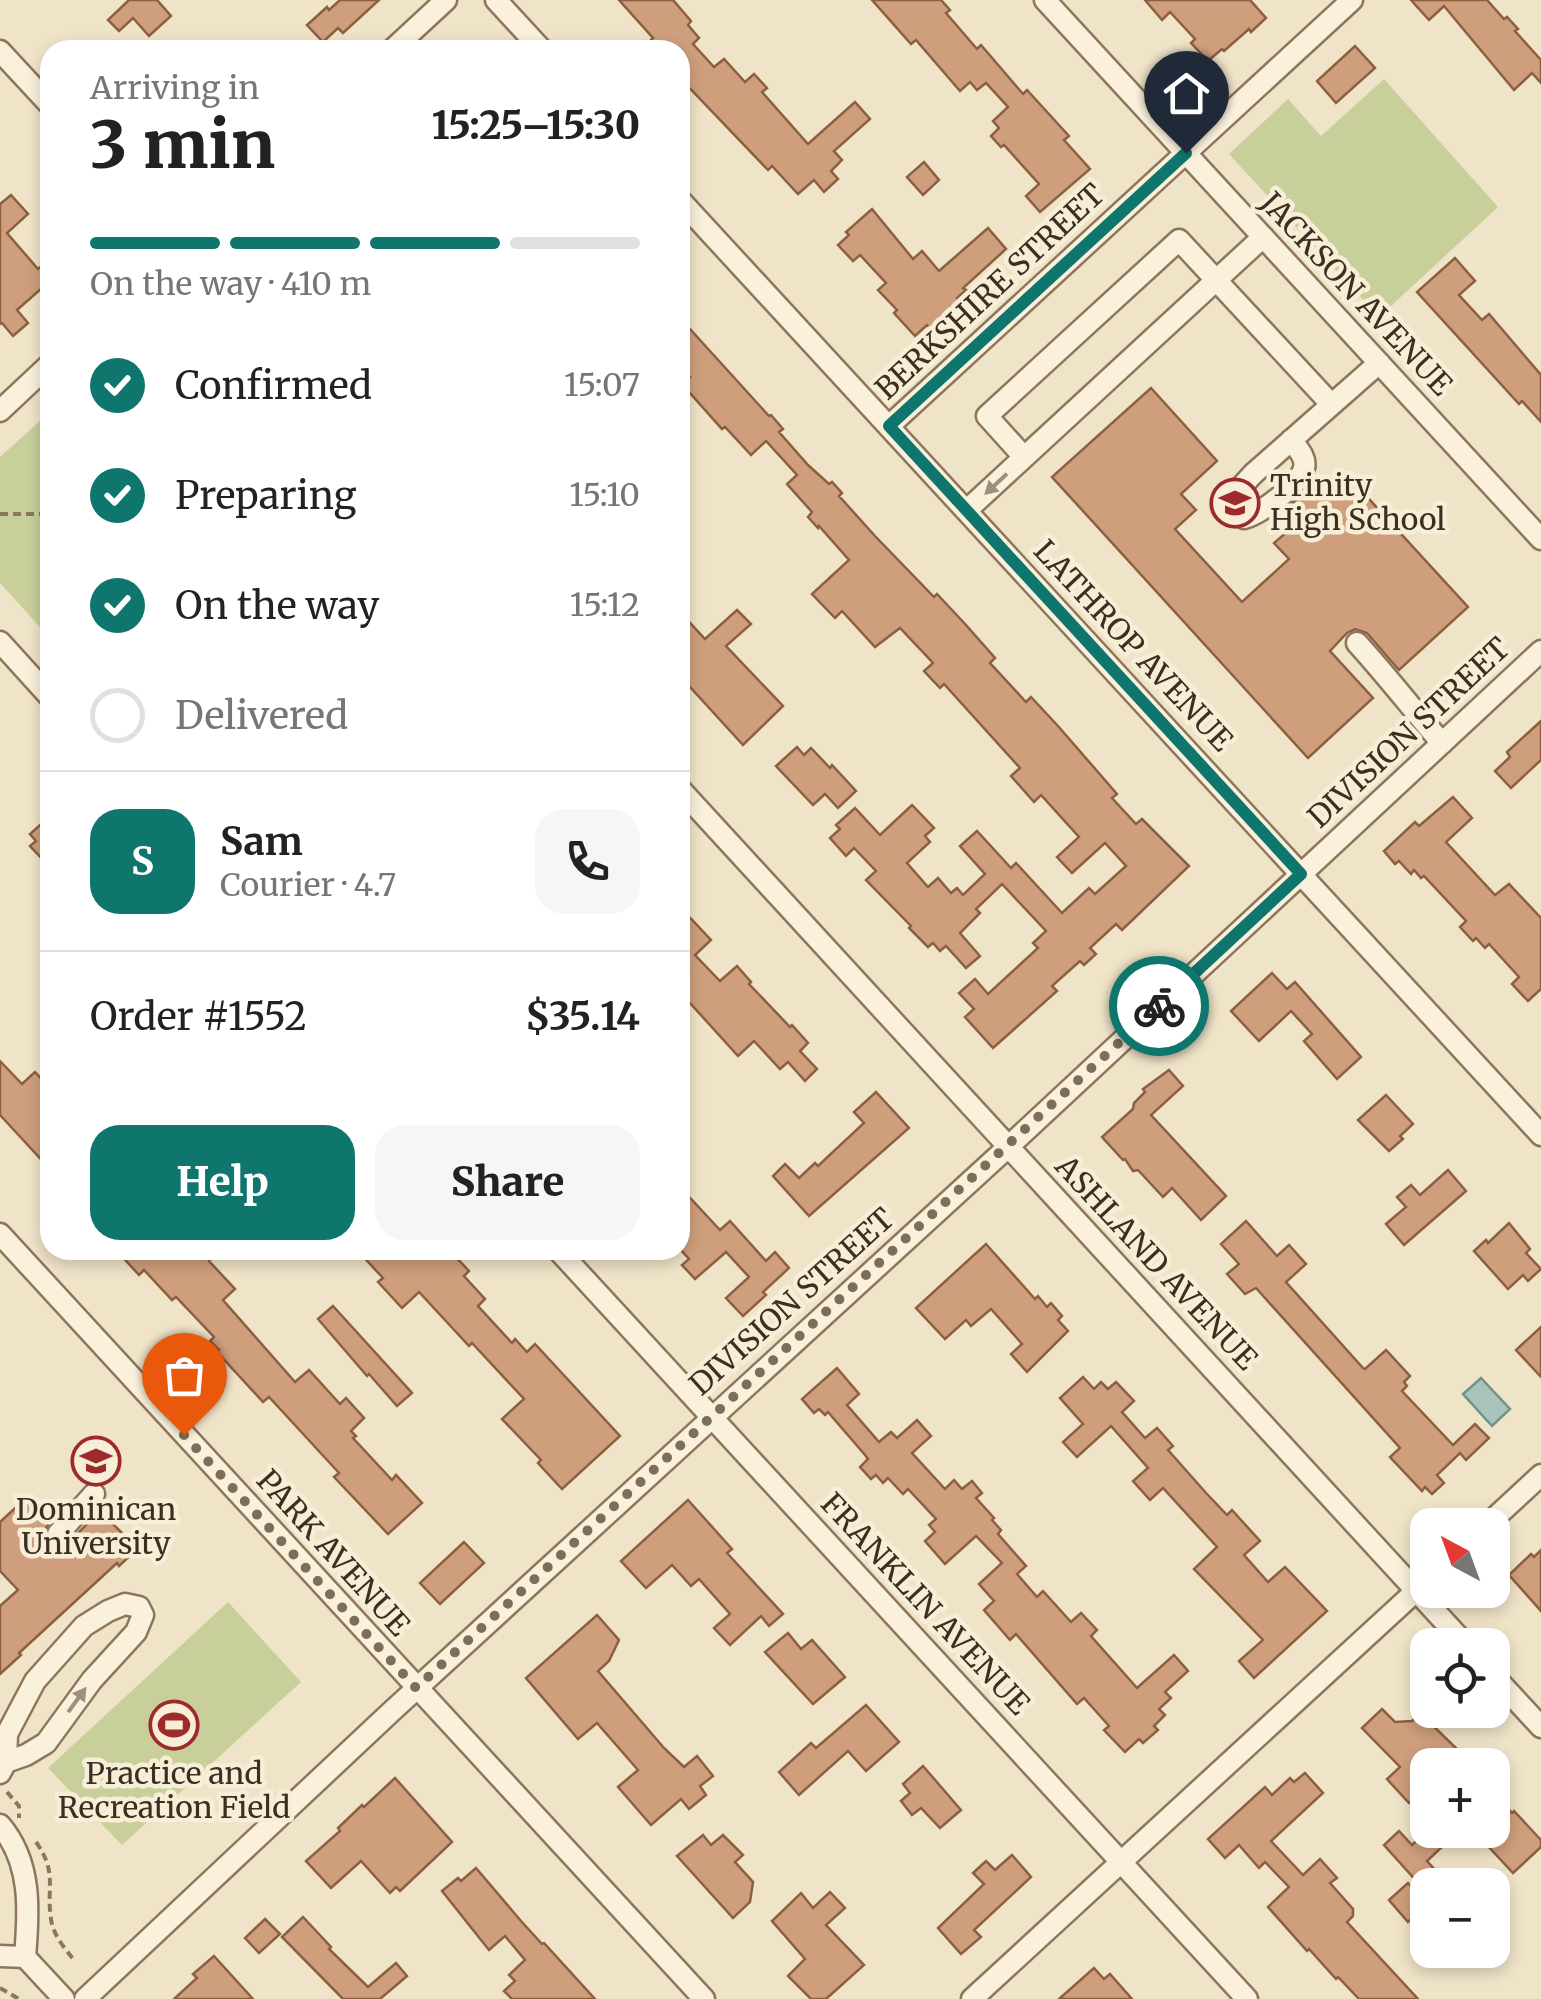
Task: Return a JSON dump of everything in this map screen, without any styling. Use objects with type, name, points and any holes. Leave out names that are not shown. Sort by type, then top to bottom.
[{"type":"street","points":[[403,40],[446,0]]},
{"type":"street","points":[[496,0],[533,40]]},
{"type":"street","name":"JACKSON AVENUE","points":[[1045,0],[1541,540]]},
{"type":"street","name":"BERKSHIRE STREET","points":[[889,426],[1352,0]]},
{"type":"street","points":[[0,51],[40,94]]},
{"type":"street","name":"LATHROP AVENUE","points":[[690,211],[1541,1135]]},
{"type":"street","points":[[967,510],[1263,237]]},
{"type":"street","points":[[1024,458],[987,416],[1179,240],[1330,404]]},
{"type":"street","points":[[1290,440],[1379,363]]},
{"type":"street","points":[[0,410],[40,373]]},
{"type":"street","points":[[0,642],[40,686]]},
{"type":"street","points":[[1358,643],[1442,743]]},
{"type":"street","name":"DIVISION STREET","points":[[85,1999],[416,1688],[1009,1146],[1541,651]]},
{"type":"street","name":"ASHLAND AVENUE","points":[[690,800],[1410,1572]]},
{"type":"street","name":"PARK AVENUE","points":[[0,1234],[704,1999]]},
{"type":"street","name":"FRANKLIN AVENUE","points":[[567,1260],[1247,1999]]},
{"type":"street","points":[[1505,1508],[1541,1475]]},
{"type":"street","points":[[58,1534],[94,1494]]},
{"type":"street","points":[[972,1999],[1410,1596]]},
{"type":"street","points":[[125,1604],[139,1606],[142,1615],[136,1632],[92,1680],[46,1743],[3,1768],[7,1734],[35,1681],[84,1626],[125,1604]]},
{"type":"street","points":[[1510,1693],[1541,1727]]},
{"type":"street","points":[[0,1825],[20,1860],[27,1886],[26,1957],[64,1999]]},
{"type":"street","points":[[0,1956],[26,1957]]},
{"type":"path","points":[[0,514],[40,514]]},
{"type":"path","points":[[0,1988],[18,1999]]},
{"type":"green space","points":[[1384,79],[1498,207],[1379,317],[1229,154],[1288,99],[1321,136]]},
{"type":"green space","points":[[40,421],[40,627],[0,583],[0,457]]},
{"type":"green space","name":"Practice and Recreation Field","points":[[228,1602],[301,1682],[122,1845],[48,1768]]},
{"type":"water","points":[[1481,1378],[1510,1409],[1492,1426],[1463,1394]]},
{"type":"building","points":[[129,0],[157,0],[171,16],[149,36],[133,18],[119,31],[108,20]]},
{"type":"building","points":[[340,0],[379,0],[343,33],[338,28],[321,40],[307,25],[327,7],[329,10]]},
{"type":"building","points":[[619,0],[673,0],[699,38],[693,44],[714,67],[724,59],[745,82],[754,74],[767,88],[762,92],[808,144],[855,102],[870,119],[834,151],[842,160],[831,171],[838,179],[824,192],[814,180],[798,194],[772,166],[768,170],[690,88],[690,40],[653,38]]},
{"type":"building","points":[[872,0],[941,0],[950,10],[946,13],[977,49],[981,45],[1023,94],[1027,90],[1069,136],[1064,140],[1090,169],[1040,212],[1026,196],[1039,184],[991,136],[999,128],[993,121],[1008,107],[986,83],[977,90],[970,82],[960,91],[916,40],[911,44]]},
{"type":"building","points":[[1145,0],[1250,0],[1266,18],[1208,61],[1191,43],[1195,39],[1170,12],[1162,20]]},
{"type":"building","points":[[1411,0],[1487,0],[1518,29],[1515,31],[1541,60],[1541,83],[1532,73],[1514,90],[1444,6],[1429,20]]},
{"type":"building","points":[[1355,46],[1375,68],[1336,103],[1317,81]]},
{"type":"building","points":[[924,162],[939,180],[923,195],[907,177]]},
{"type":"building","points":[[11,195],[28,214],[7,233],[40,267],[40,290],[17,310],[28,323],[13,336],[0,324],[0,204]]},
{"type":"building","points":[[872,209],[913,259],[922,251],[939,271],[988,228],[1006,249],[963,288],[966,290],[957,298],[961,302],[946,320],[933,332],[927,325],[915,336],[878,290],[886,283],[860,255],[853,261],[838,245],[849,235],[846,232]]},
{"type":"building","points":[[1455,258],[1475,281],[1459,295],[1482,320],[1489,314],[1541,375],[1541,422],[1522,401],[1519,404],[1417,292]]},
{"type":"building","points":[[690,329],[771,415],[783,429],[779,432],[808,465],[829,484],[832,482],[842,493],[839,496],[875,536],[966,625],[995,658],[990,663],[1026,702],[1031,697],[1058,726],[1117,794],[1112,798],[1136,824],[1142,819],[1189,866],[1122,930],[1116,924],[1090,948],[1096,954],[1084,965],[1080,961],[1052,986],[1057,991],[993,1048],[965,1017],[974,1009],[959,993],[975,979],[988,994],[1038,948],[1033,943],[1046,931],[1002,884],[976,909],[980,913],[960,933],[980,956],[966,968],[946,946],[940,951],[933,943],[928,947],[909,928],[866,880],[876,871],[854,848],[846,856],[830,838],[840,829],[836,825],[855,808],[880,835],[912,805],[934,828],[925,836],[930,842],[907,863],[928,887],[938,878],[951,893],[957,888],[963,895],[985,874],[960,846],[977,831],[1011,868],[1016,863],[1062,913],[1089,888],[1095,894],[1126,866],[1105,843],[1072,873],[1057,857],[1079,837],[1041,795],[1034,802],[1011,776],[1020,768],[944,684],[940,688],[924,671],[933,663],[900,628],[875,647],[842,611],[835,618],[812,594],[849,560],[808,517],[812,512],[787,484],[797,475],[766,441],[751,455],[725,427],[722,429],[690,393]]},
{"type":"building","points":[[1151,388],[1217,461],[1181,494],[1196,510],[1175,529],[1242,602],[1289,559],[1274,543],[1294,526],[1282,513],[1316,481],[1328,495],[1348,476],[1468,607],[1399,670],[1367,633],[1355,629],[1347,633],[1330,651],[1373,698],[1308,758],[1052,477]]},
{"type":"building","points":[[737,610],[751,624],[726,646],[783,706],[743,745],[690,687],[690,623],[705,639]]},
{"type":"building","points":[[1541,721],[1541,760],[1511,788],[1495,771],[1510,757],[1507,752]]},
{"type":"building","points":[[797,747],[804,755],[811,748],[856,791],[838,808],[825,794],[813,805],[776,766]]},
{"type":"building","points":[[1453,797],[1472,818],[1446,842],[1495,895],[1509,884],[1541,918],[1541,989],[1528,1001],[1512,984],[1519,977],[1489,944],[1485,948],[1476,938],[1473,941],[1460,927],[1466,921],[1424,876],[1421,878],[1414,870],[1411,874],[1399,861],[1395,864],[1384,851],[1415,822],[1419,826]]},
{"type":"building","points":[[40,825],[40,856],[30,846],[36,841],[30,834]]},
{"type":"building","points":[[690,918],[711,940],[695,955],[720,981],[737,966],[749,984],[808,1043],[800,1051],[817,1069],[805,1081],[788,1062],[780,1069],[754,1041],[738,1056],[690,1003]]},
{"type":"building","points":[[1272,973],[1287,989],[1295,982],[1361,1057],[1337,1079],[1304,1041],[1312,1034],[1291,1011],[1259,1041],[1231,1011]]},
{"type":"building","points":[[0,1061],[22,1084],[35,1072],[40,1077],[40,1158],[0,1115]]},
{"type":"building","points":[[1169,1070],[1183,1086],[1151,1115],[1226,1196],[1201,1220],[1172,1188],[1163,1197],[1102,1137],[1133,1109],[1145,1092],[1143,1089]]},
{"type":"building","points":[[876,1092],[909,1128],[809,1216],[773,1176],[785,1164],[799,1178],[815,1163],[818,1166],[864,1123],[854,1112]]},
{"type":"building","points":[[1386,1095],[1413,1124],[1389,1151],[1358,1120]]},
{"type":"building","points":[[1448,1170],[1466,1191],[1404,1245],[1386,1224],[1406,1207],[1397,1197],[1411,1185],[1420,1195]]},
{"type":"building","points":[[690,1198],[720,1230],[730,1221],[766,1261],[775,1252],[789,1268],[743,1316],[726,1298],[749,1277],[726,1252],[695,1279],[682,1265],[690,1260]]},
{"type":"building","points":[[1246,1221],[1277,1256],[1289,1245],[1306,1264],[1286,1282],[1363,1368],[1386,1350],[1410,1376],[1402,1391],[1453,1445],[1475,1424],[1489,1438],[1466,1460],[1460,1453],[1437,1475],[1444,1483],[1432,1494],[1425,1487],[1422,1491],[1390,1457],[1400,1448],[1256,1288],[1245,1294],[1227,1274],[1239,1264],[1221,1244]]},
{"type":"building","points":[[1509,1223],[1530,1249],[1526,1253],[1541,1269],[1528,1281],[1523,1275],[1508,1289],[1474,1251]]},
{"type":"building","points":[[986,1244],[1035,1299],[1038,1296],[1047,1307],[1051,1303],[1068,1331],[1027,1372],[1011,1354],[1022,1344],[991,1309],[971,1326],[966,1320],[945,1339],[916,1308]]},
{"type":"building","points":[[125,1260],[210,1260],[235,1289],[223,1300],[295,1382],[309,1370],[340,1404],[346,1398],[364,1418],[351,1431],[356,1436],[353,1438],[392,1480],[396,1475],[422,1503],[388,1534],[334,1477],[339,1473],[269,1397],[263,1402],[217,1352],[210,1341],[214,1337],[176,1297],[172,1300],[144,1270],[139,1275]]},
{"type":"building","points":[[366,1260],[459,1260],[469,1271],[464,1276],[485,1299],[478,1306],[512,1343],[515,1339],[527,1352],[535,1344],[620,1436],[562,1489],[502,1419],[524,1399],[419,1292],[402,1308],[378,1282],[383,1278]]},
{"type":"building","points":[[333,1306],[412,1393],[397,1406],[318,1319]]},
{"type":"building","points":[[1541,1327],[1541,1377],[1516,1350]]},
{"type":"building","points":[[837,1368],[859,1394],[847,1405],[879,1442],[891,1432],[897,1438],[917,1420],[931,1436],[912,1453],[945,1489],[954,1480],[962,1489],[972,1481],[982,1493],[976,1498],[1001,1530],[998,1534],[1026,1566],[1017,1574],[1037,1597],[1043,1591],[1071,1622],[1081,1613],[1097,1630],[1091,1636],[1137,1688],[1174,1655],[1188,1671],[1165,1692],[1171,1698],[1159,1709],[1165,1715],[1154,1726],[1158,1730],[1143,1743],[1139,1739],[1125,1752],[1104,1730],[1109,1726],[1084,1698],[1077,1704],[1016,1634],[1010,1640],[984,1610],[994,1601],[979,1584],[1002,1563],[976,1536],[945,1564],[925,1541],[935,1532],[929,1525],[936,1519],[908,1489],[903,1494],[888,1478],[883,1483],[876,1475],[871,1479],[860,1467],[868,1459],[828,1412],[825,1415],[819,1409],[814,1413],[802,1399]]},
{"type":"building","points":[[1083,1377],[1094,1389],[1101,1382],[1108,1389],[1116,1382],[1134,1401],[1122,1412],[1145,1438],[1157,1428],[1173,1446],[1168,1450],[1207,1494],[1227,1515],[1232,1510],[1260,1541],[1244,1555],[1268,1582],[1285,1567],[1327,1611],[1254,1678],[1239,1661],[1263,1640],[1194,1569],[1217,1547],[1163,1488],[1150,1500],[1133,1481],[1148,1468],[1111,1426],[1077,1457],[1063,1442],[1083,1424],[1060,1398]]},
{"type":"building","points":[[26,1498],[49,1523],[45,1537],[54,1547],[67,1544],[100,1511],[136,1550],[119,1566],[117,1563],[0,1674],[0,1606],[18,1590],[0,1571],[0,1522]]},
{"type":"building","points":[[688,1500],[732,1549],[727,1553],[783,1614],[769,1626],[761,1616],[730,1645],[714,1628],[730,1614],[699,1579],[691,1586],[672,1565],[646,1588],[621,1561]]},
{"type":"building","points":[[464,1542],[484,1563],[440,1604],[420,1583]]},
{"type":"building","points":[[1541,1550],[1541,1611],[1510,1576],[1531,1554],[1534,1557]]},
{"type":"building","points":[[597,1615],[619,1640],[609,1661],[598,1671],[684,1767],[697,1756],[713,1776],[700,1786],[706,1795],[689,1809],[681,1799],[651,1825],[618,1787],[638,1770],[597,1723],[578,1739],[526,1678]]},
{"type":"building","points":[[788,1633],[801,1649],[812,1640],[845,1677],[813,1704],[765,1652]]},
{"type":"building","points":[[866,1705],[899,1742],[866,1771],[848,1751],[799,1795],[779,1772],[811,1743],[816,1748]]},
{"type":"building","points":[[1382,1709],[1395,1722],[1410,1721],[1410,1728],[1435,1728],[1456,1748],[1410,1748],[1409,1803],[1387,1779],[1400,1767],[1362,1728]]},
{"type":"building","points":[[923,1766],[961,1810],[940,1828],[921,1808],[912,1815],[901,1801],[910,1793],[903,1784]]},
{"type":"building","points":[[1305,1773],[1323,1793],[1271,1841],[1303,1875],[1320,1859],[1337,1878],[1330,1883],[1353,1909],[1347,1922],[1418,1999],[1359,1999],[1307,1951],[1268,1907],[1289,1887],[1265,1862],[1259,1868],[1239,1845],[1225,1858],[1208,1839],[1265,1787],[1272,1795],[1290,1778],[1294,1782]]},
{"type":"building","points":[[395,1778],[452,1842],[400,1891],[396,1887],[390,1893],[361,1861],[331,1888],[306,1861]]},
{"type":"building","points":[[1510,1811],[1514,1811],[1541,1840],[1541,1847],[1513,1873],[1490,1848],[1510,1848]]},
{"type":"building","points":[[1399,1831],[1410,1848],[1441,1848],[1427,1861],[1433,1868],[1410,1868],[1410,1874],[1384,1845]]},
{"type":"building","points":[[703,1835],[711,1845],[723,1835],[743,1855],[735,1862],[753,1882],[750,1902],[733,1918],[677,1856]]},
{"type":"building","points":[[1012,1855],[1031,1877],[974,1930],[981,1937],[961,1954],[938,1928],[984,1884],[973,1873],[986,1861],[995,1870]]},
{"type":"building","points":[[476,1868],[595,1999],[512,1999],[504,1991],[515,1981],[509,1975],[525,1960],[505,1936],[489,1950],[442,1891]]},
{"type":"building","points":[[1408,1883],[1410,1920],[1408,1922],[1389,1900]]},
{"type":"building","points":[[830,1892],[845,1908],[826,1925],[864,1965],[826,1999],[811,1999],[788,1976],[805,1959],[772,1921],[801,1893],[813,1908]]},
{"type":"building","points":[[303,1917],[368,1987],[396,1963],[407,1976],[380,1999],[343,1999],[282,1937]]},
{"type":"building","points":[[265,1919],[280,1934],[259,1953],[245,1938]]},
{"type":"building","points":[[214,1956],[253,1999],[174,1999],[197,1978],[193,1974]]},
{"type":"building","points":[[1094,1968],[1104,1979],[1110,1974],[1132,1999],[1059,1999]]},
{"type":"way so far","points":[[184,1435],[416,1688],[1159,1006]]},
{"type":"place","name":"Trinity High School","points":[[1235,503]]},
{"type":"place","name":"Dominican University","points":[[96,1461]]},
{"type":"place","name":"Practice and Recreation Field","points":[[174,1725]]},
{"type":"route","points":[[1159,1006],[1301,874],[889,426],[1186,153]]}]
